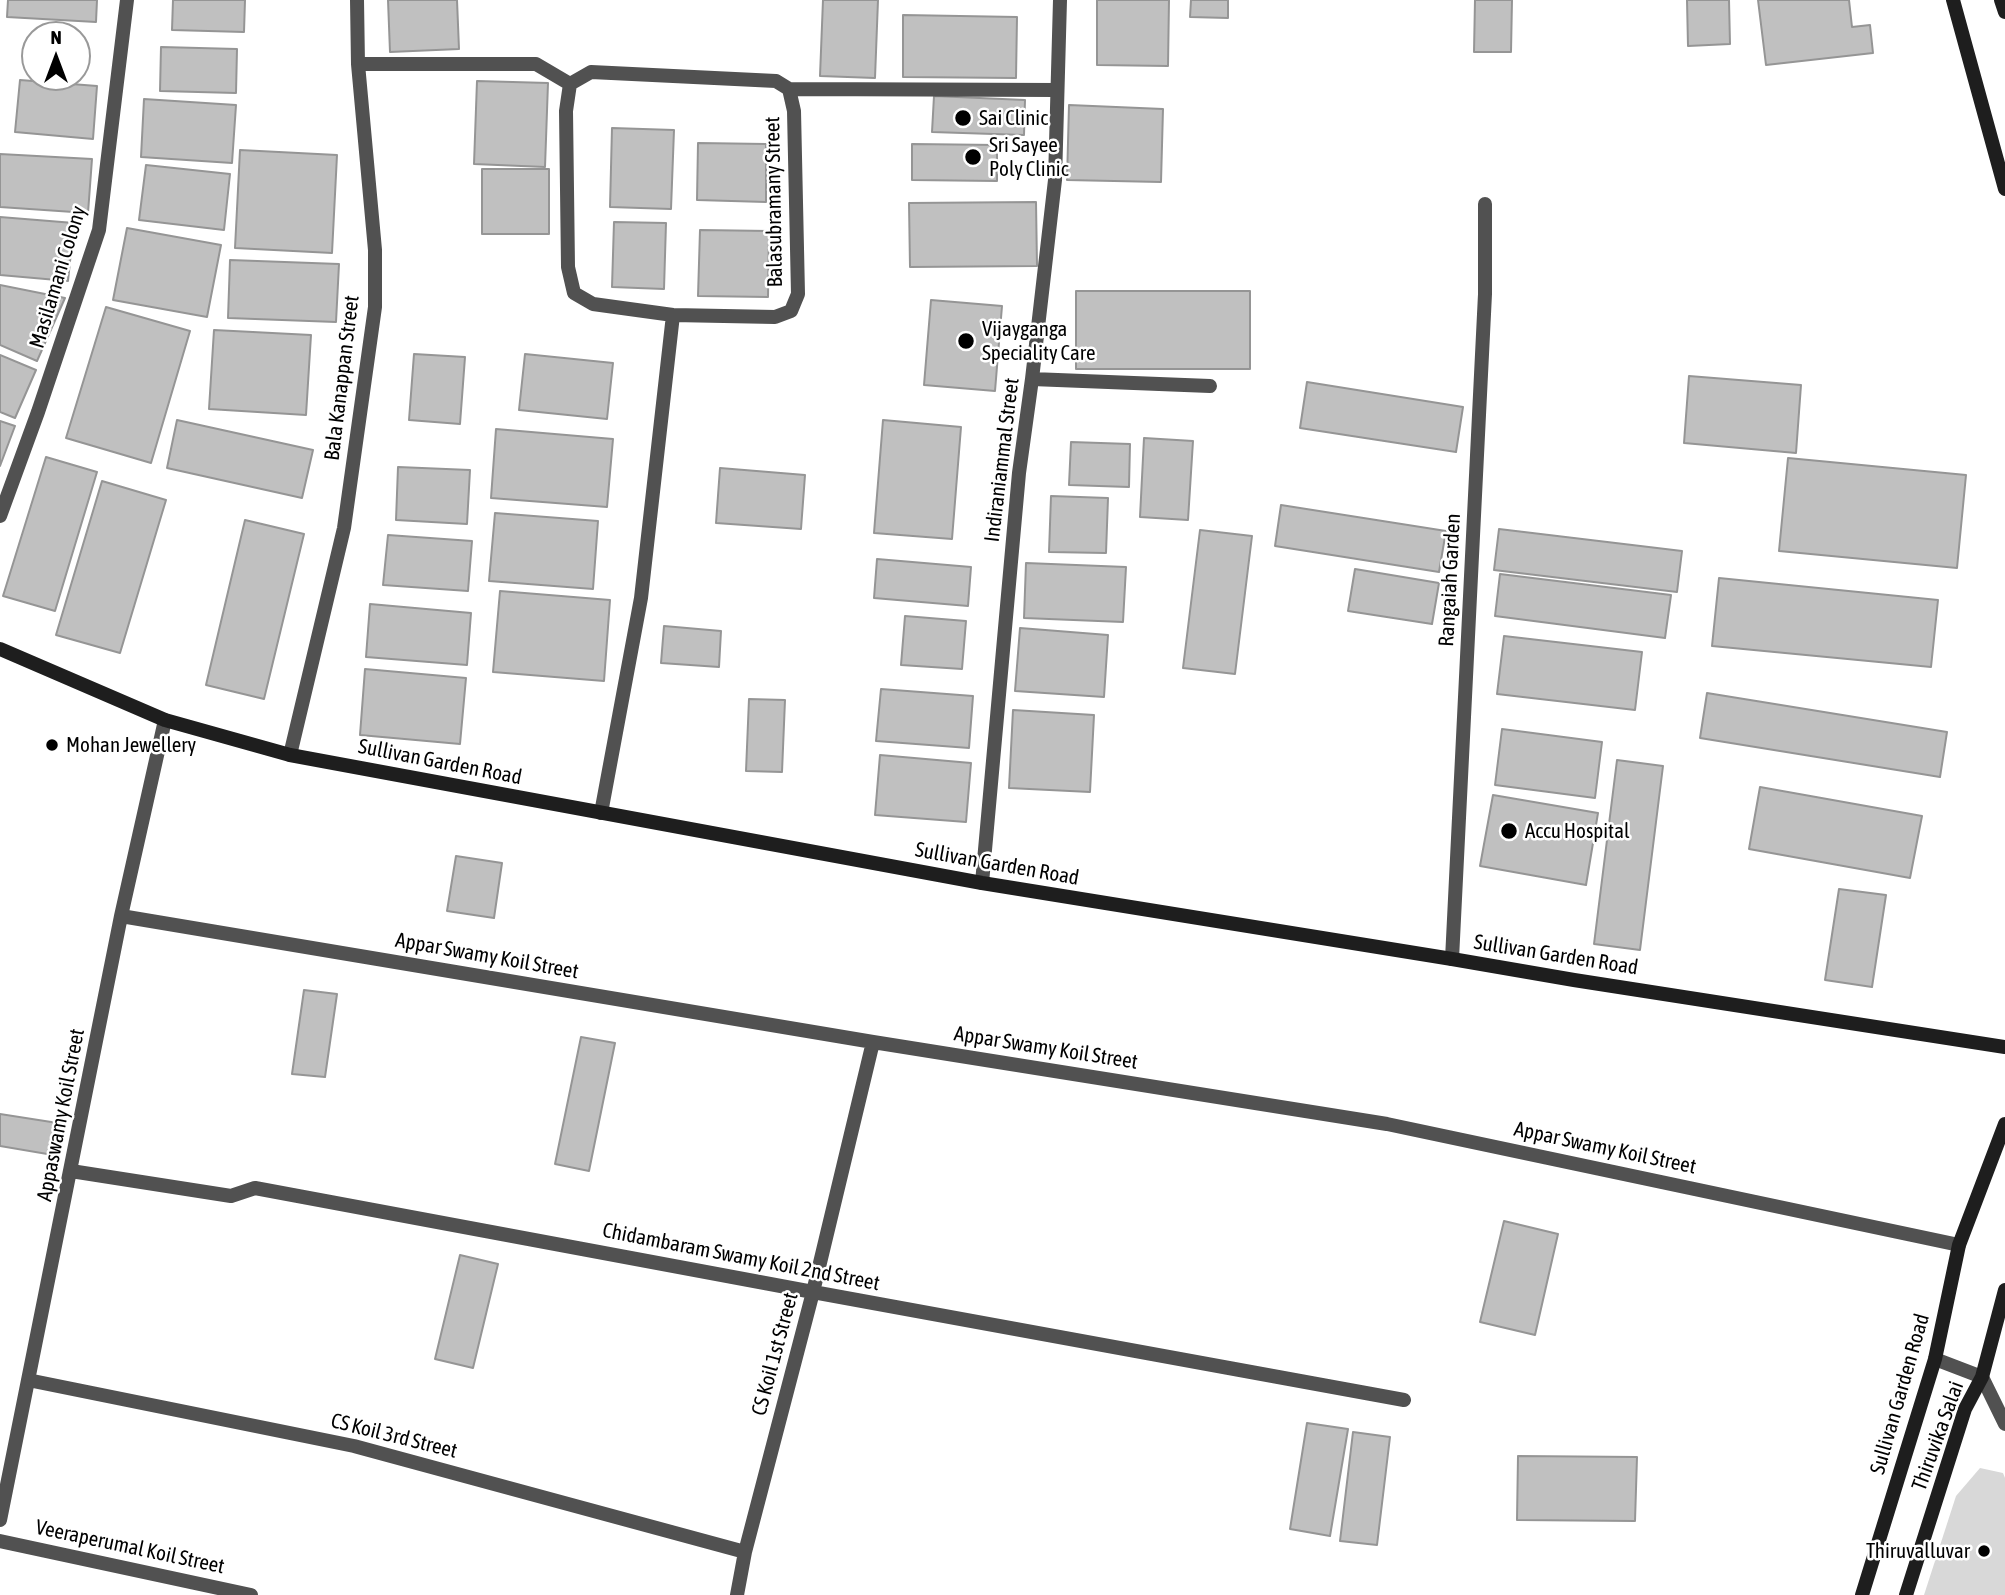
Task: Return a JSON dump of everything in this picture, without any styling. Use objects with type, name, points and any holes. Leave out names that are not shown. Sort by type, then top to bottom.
[{"type":"main road","points":[[1953,0],[2005,189]]},
{"type":"main road","points":[[2001,0],[2005,12]]},
{"type":"main road","name":"Sullivan Garden Road","points":[[0,649],[165,720],[290,755],[982,883],[2005,1047]]},
{"type":"main road","name":"Sullivan Garden Road","points":[[1862,1595],[1935,1359],[1959,1245],[2005,1124]]},
{"type":"main road","name":"Thiruvika Salai","points":[[1906,1595],[1965,1409],[1999,1335],[2005,1290]]},
{"type":"street","name":"Masilamani Colony","points":[[0,516],[99,229],[127,0]]},
{"type":"street","name":"Bala Kanappan Street","points":[[290,755],[344,527],[375,307],[376,250],[358,64],[357,0]]},
{"type":"street","name":"Indiraniammal Street","points":[[982,883],[1019,473],[1055,180],[1060,0]]},
{"type":"street","points":[[358,64],[536,64],[570,84]]},
{"type":"street","name":"Balasubramany Street","points":[[591,72],[776,82],[789,89],[794,111],[798,295],[791,311],[775,317],[673,315],[593,303],[574,293],[568,267],[566,111],[570,84],[591,72]]},
{"type":"street","points":[[789,89],[1057,90]]},
{"type":"street","name":"Rangaiah Garden","points":[[1452,959],[1485,295],[1485,204]]},
{"type":"street","points":[[601,813],[641,598],[673,315]]},
{"type":"street","points":[[1032,380],[1210,386]]},
{"type":"street","name":"Appaswamy Koil Street","points":[[0,1520],[121,916],[165,720]]},
{"type":"street","name":"Appar Swamy Koil Street","points":[[121,916],[873,1042],[1387,1124],[1959,1245]]},
{"type":"street","name":"CS Koil 1st Street","points":[[737,1595],[745,1552],[813,1292],[873,1042]]},
{"type":"street","name":"Chidambaram Swamy Koil 2nd Street","points":[[71,1171],[231,1196],[254,1188],[1404,1399]]},
{"type":"street","points":[[1935,1359],[1982,1377],[2005,1424]]},
{"type":"street","name":"CS Koil 3rd Street","points":[[28,1380],[355,1446],[745,1552]]},
{"type":"street","name":"Veeraperumal Koil Street","points":[[0,1541],[251,1595]]},
{"type":"shaded area","points":[[1980,1468],[2003,1473],[2005,1478],[2005,1595],[1924,1595],[1956,1496]]},
{"type":"building","points":[[8,0],[97,0],[96,22],[7,17]]},
{"type":"building","points":[[173,0],[245,0],[244,32],[172,30]]},
{"type":"building","points":[[388,0],[457,0],[459,49],[390,52]]},
{"type":"building","points":[[823,0],[878,0],[875,78],[820,76]]},
{"type":"building","points":[[1097,0],[1169,0],[1168,66],[1097,65]]},
{"type":"building","points":[[1191,0],[1228,0],[1228,18],[1190,17]]},
{"type":"building","points":[[1475,0],[1512,0],[1511,52],[1474,52]]},
{"type":"building","points":[[1687,0],[1729,0],[1730,44],[1688,46]]},
{"type":"building","points":[[1758,0],[1849,0],[1852,27],[1870,25],[1873,53],[1766,65]]},
{"type":"building","points":[[903,15],[1017,17],[1016,78],[903,77]]},
{"type":"building","points":[[161,47],[237,49],[236,93],[160,91]]},
{"type":"building","points":[[20,80],[21,91],[91,91],[91,86],[97,86],[93,139],[15,132]]},
{"type":"building","points":[[477,81],[548,83],[545,167],[474,164]]},
{"type":"building","points":[[934,96],[1025,100],[1024,135],[932,132]]},
{"type":"building","points":[[144,99],[236,105],[232,163],[141,157]]},
{"type":"building","points":[[1069,105],[1163,109],[1161,182],[1067,180]]},
{"type":"building","points":[[612,128],[674,130],[671,209],[610,207]]},
{"type":"building","points":[[698,143],[766,144],[766,202],[697,200]]},
{"type":"building","points":[[912,144],[997,145],[997,181],[912,180]]},
{"type":"building","points":[[240,150],[337,155],[332,253],[235,248]]},
{"type":"building","points":[[0,154],[92,159],[88,213],[0,207]]},
{"type":"building","points":[[146,165],[230,174],[224,230],[139,220]]},
{"type":"building","points":[[482,169],[549,169],[549,234],[482,234]]},
{"type":"building","points":[[1036,202],[1037,266],[910,267],[909,203]]},
{"type":"building","points":[[0,217],[74,223],[68,281],[0,275]]},
{"type":"building","points":[[614,222],[666,223],[664,289],[612,287]]},
{"type":"building","points":[[127,228],[221,245],[207,317],[113,300]]},
{"type":"building","points":[[700,230],[769,231],[768,297],[698,296]]},
{"type":"building","points":[[230,260],[339,264],[336,322],[228,318]]},
{"type":"building","points":[[0,285],[65,298],[37,361],[0,345]]},
{"type":"building","points":[[1076,291],[1250,291],[1250,369],[1076,369]]},
{"type":"building","points":[[931,300],[1002,306],[995,391],[924,385]]},
{"type":"building","points":[[106,307],[190,331],[151,463],[66,438]]},
{"type":"building","points":[[214,330],[311,335],[306,415],[209,409]]},
{"type":"building","points":[[414,354],[465,357],[460,424],[409,420]]},
{"type":"building","points":[[525,354],[613,363],[607,419],[519,410]]},
{"type":"building","points":[[0,355],[36,370],[15,418],[0,412]]},
{"type":"building","points":[[1689,376],[1801,385],[1796,453],[1684,443]]},
{"type":"building","points":[[1307,382],[1463,407],[1456,452],[1300,428]]},
{"type":"building","points":[[177,420],[313,450],[302,498],[167,468]]},
{"type":"building","points":[[883,420],[961,427],[952,539],[874,533]]},
{"type":"building","points":[[0,421],[15,426],[0,466]]},
{"type":"building","points":[[496,429],[613,439],[607,507],[491,498]]},
{"type":"building","points":[[1144,438],[1193,441],[1188,520],[1140,517]]},
{"type":"building","points":[[1071,442],[1130,444],[1129,487],[1069,485]]},
{"type":"building","points":[[46,457],[97,472],[55,611],[3,596]]},
{"type":"building","points":[[1788,458],[1966,475],[1957,568],[1779,551]]},
{"type":"building","points":[[398,467],[470,470],[467,524],[396,520]]},
{"type":"building","points":[[720,468],[805,475],[801,529],[716,523]]},
{"type":"building","points":[[102,481],[166,500],[120,653],[56,635]]},
{"type":"building","points":[[1051,496],[1108,498],[1106,553],[1049,552]]},
{"type":"building","points":[[1281,505],[1446,531],[1439,572],[1275,546]]},
{"type":"building","points":[[495,513],[598,521],[593,589],[489,581]]},
{"type":"building","points":[[245,520],[304,534],[264,699],[206,685]]},
{"type":"building","points":[[1499,529],[1682,551],[1677,592],[1494,570]]},
{"type":"building","points":[[1200,530],[1252,536],[1235,674],[1183,668]]},
{"type":"building","points":[[388,535],[472,541],[468,591],[383,585]]},
{"type":"building","points":[[877,559],[971,567],[968,606],[874,598]]},
{"type":"building","points":[[1026,563],[1126,567],[1123,622],[1024,618]]},
{"type":"building","points":[[1355,569],[1439,583],[1432,624],[1348,611]]},
{"type":"building","points":[[1500,574],[1671,595],[1665,638],[1495,616]]},
{"type":"building","points":[[1719,578],[1938,600],[1931,667],[1712,646]]},
{"type":"building","points":[[500,591],[610,600],[604,681],[493,672]]},
{"type":"building","points":[[370,604],[471,613],[467,665],[366,657]]},
{"type":"building","points":[[905,616],[966,621],[962,669],[901,665]]},
{"type":"building","points":[[664,626],[721,631],[719,667],[661,663]]},
{"type":"building","points":[[1020,628],[1108,635],[1104,697],[1015,691]]},
{"type":"building","points":[[1504,636],[1642,652],[1635,710],[1497,694]]},
{"type":"building","points":[[365,669],[466,678],[460,744],[360,735]]},
{"type":"building","points":[[881,689],[973,696],[969,748],[876,741]]},
{"type":"building","points":[[1707,693],[1947,732],[1940,777],[1700,738]]},
{"type":"building","points":[[749,699],[785,700],[782,772],[746,771]]},
{"type":"building","points":[[1013,710],[1094,715],[1090,792],[1009,788]]},
{"type":"building","points":[[1502,729],[1602,742],[1595,798],[1495,785]]},
{"type":"building","points":[[880,755],[971,763],[966,822],[875,815]]},
{"type":"building","points":[[1617,760],[1663,766],[1640,950],[1594,944]]},
{"type":"building","points":[[1760,787],[1922,816],[1910,878],[1749,849]]},
{"type":"building","points":[[1493,795],[1598,813],[1586,885],[1480,866]]},
{"type":"building","points":[[456,856],[502,863],[494,918],[447,911]]},
{"type":"building","points":[[1839,889],[1886,895],[1872,987],[1825,980]]},
{"type":"building","points":[[304,990],[337,994],[325,1077],[292,1074]]},
{"type":"building","points":[[581,1037],[615,1043],[589,1171],[555,1164]]},
{"type":"building","points":[[0,1114],[64,1124],[59,1156],[0,1146]]},
{"type":"building","points":[[1504,1221],[1558,1234],[1535,1335],[1480,1322]]},
{"type":"building","points":[[460,1255],[498,1264],[473,1368],[435,1359]]},
{"type":"building","points":[[1307,1423],[1348,1429],[1330,1536],[1290,1529]]},
{"type":"building","points":[[1353,1432],[1390,1437],[1377,1545],[1340,1541]]},
{"type":"building","points":[[1518,1456],[1637,1457],[1635,1521],[1517,1520]]},
{"type":"place","name":"Sai Clinic","points":[[963,118]]},
{"type":"place","name":"Sri Sayee Poly Clinic","points":[[973,157]]},
{"type":"place","name":"Vijayganga Speciality Care","points":[[966,341]]},
{"type":"place","name":"Mohan Jewellery","points":[[52,745]]},
{"type":"place","name":"Accu Hospital","points":[[1509,831]]},
{"type":"place","name":"Thiruvalluvar","points":[[1984,1551]]}]
